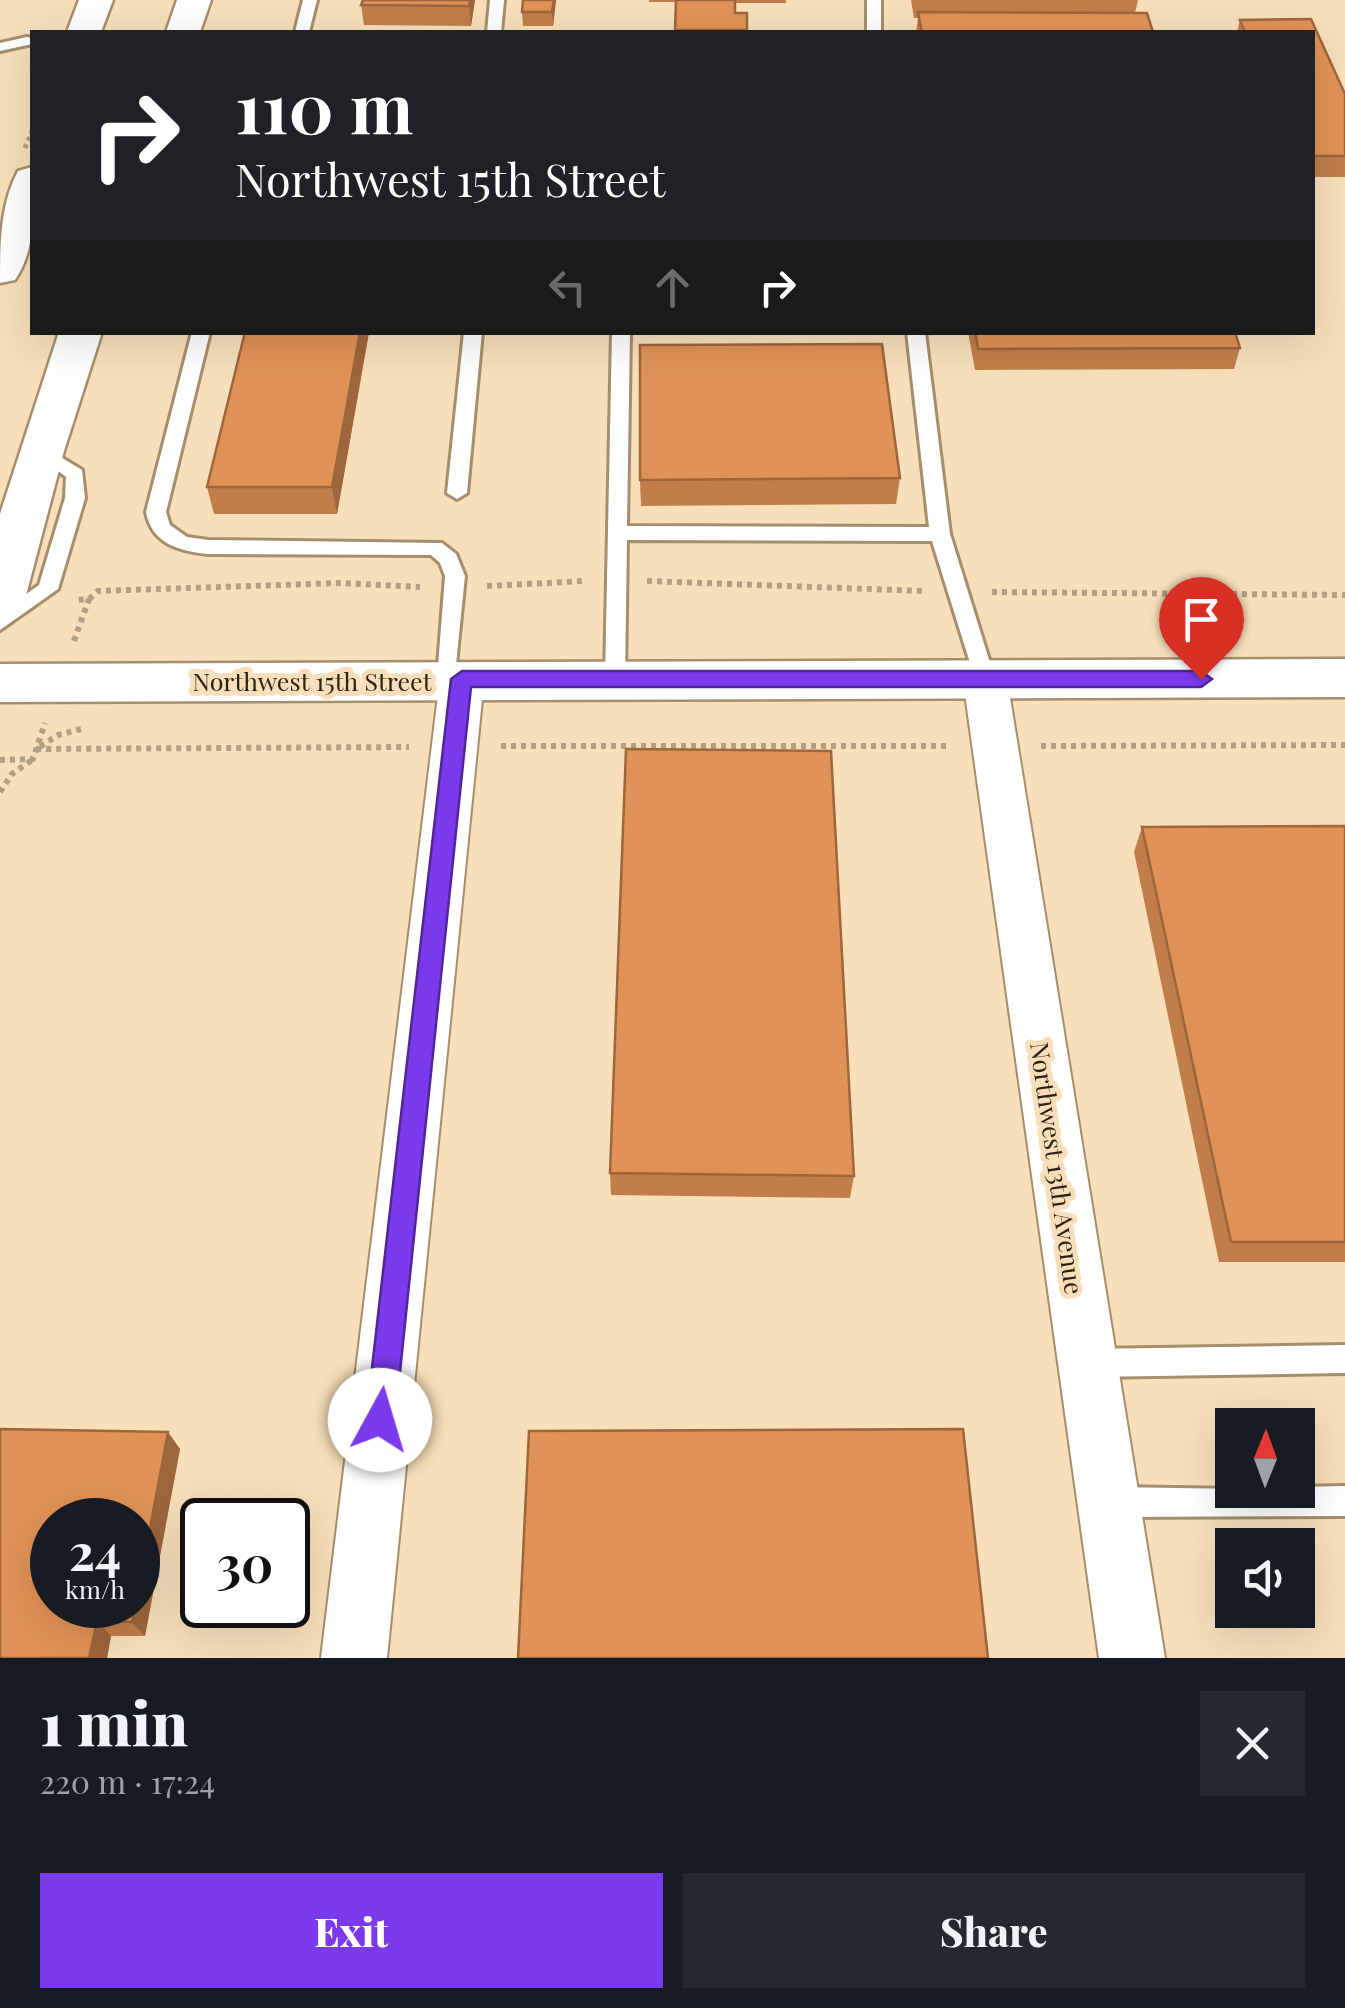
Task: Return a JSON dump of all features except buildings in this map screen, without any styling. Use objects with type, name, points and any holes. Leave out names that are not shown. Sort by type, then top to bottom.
[{"type":"street","points":[[85,30],[96,0]]},
{"type":"street","points":[[184,30],[194,0]]},
{"type":"street","points":[[0,271],[30,185]]},
{"type":"street","points":[[41,451],[38,356],[46,335]]},
{"type":"street","points":[[0,599],[41,451],[80,335]]},
{"type":"street","name":"Northwest 15th Street","points":[[0,683],[1345,678]]},
{"type":"street","points":[[354,1658],[454,746],[454,679]]},
{"type":"street","name":"Northwest 13th Avenue","points":[[985,679],[1132,1658]]},
{"type":"lane","points":[[302,30],[310,0]]},
{"type":"lane","points":[[494,30],[497,0]]},
{"type":"lane","points":[[874,0],[874,30]]},
{"type":"lane","points":[[0,47],[26,42]]},
{"type":"lane","points":[[200,335],[156,512],[160,530],[174,540],[208,548],[435,548],[454,566],[454,679]]},
{"type":"lane","points":[[457,493],[474,335]]},
{"type":"lane","points":[[614,679],[621,335]]},
{"type":"lane","points":[[916,335],[940,534],[985,679]]},
{"type":"lane","points":[[0,622],[48,589],[75,498],[74,474],[41,451]]},
{"type":"lane","points":[[616,534],[940,534]]},
{"type":"lane","points":[[1088,1363],[1345,1359]]},
{"type":"lane","points":[[1109,1502],[1345,1501]]},
{"type":"path","points":[[90,599],[98,591],[323,584],[454,588],[540,581],[958,592],[1345,595]]},
{"type":"path","points":[[88,728],[58,735],[36,750],[1345,745]]},
{"type":"path","points":[[0,792],[12,774],[33,759]]},
{"type":"route","points":[[380,1420],[462,679],[1201,679]]}]
